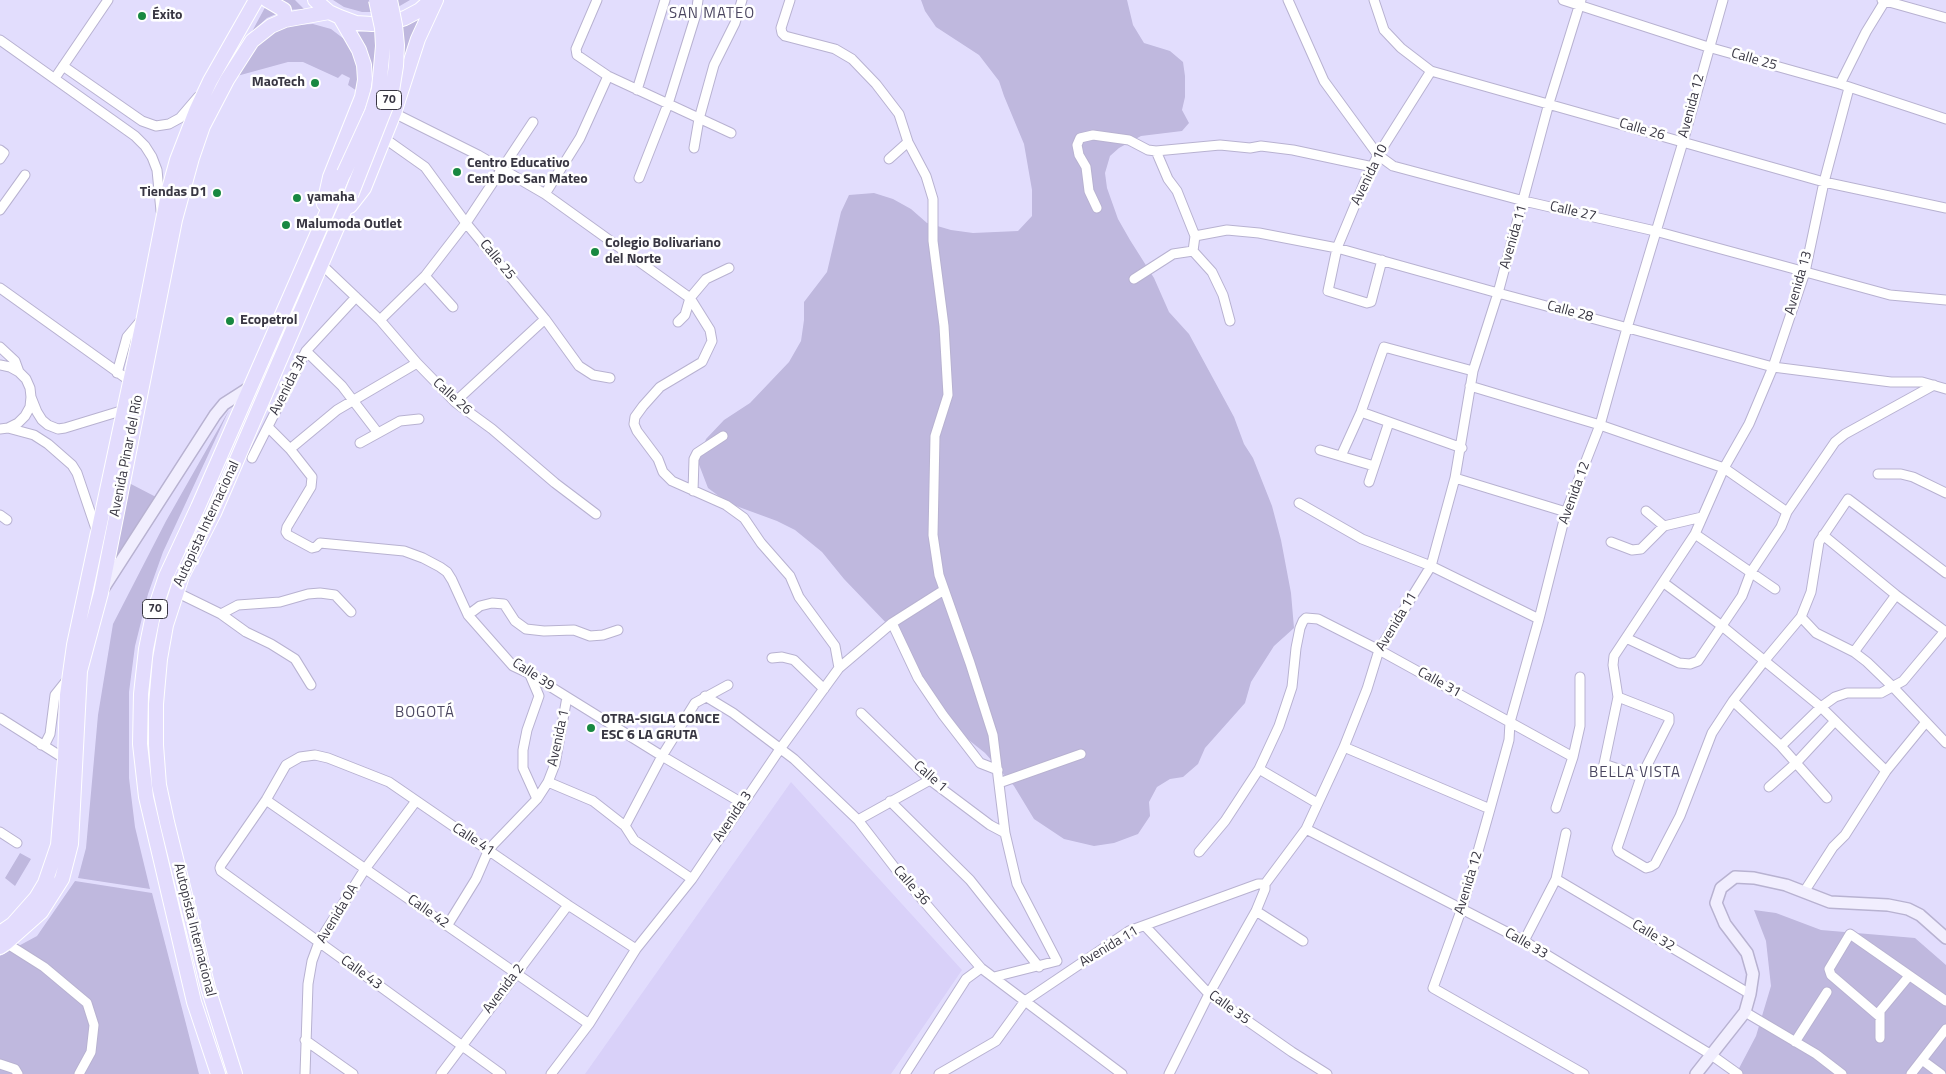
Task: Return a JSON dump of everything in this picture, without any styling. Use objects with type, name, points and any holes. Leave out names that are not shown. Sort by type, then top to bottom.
[{"type":"main road","name":"Avenida Pinar del Río","points":[[2,941],[13,924],[36,898],[45,883],[58,845],[61,824],[69,678],[74,645],[144,317],[162,221],[178,160],[190,126],[210,81],[256,0]]},
{"type":"main road","points":[[267,0],[284,10],[285,20]]},
{"type":"main road","points":[[315,0],[335,15],[364,24],[389,23],[412,14],[431,0]]},
{"type":"main road","name":"Autopista Internacional","points":[[218,1074],[192,993],[149,816],[142,766],[141,703],[148,641],[161,590],[372,112],[379,89],[383,46],[382,28],[376,0]]},
{"type":"main road","name":"Autopista Internacional","points":[[235,1074],[208,988],[166,822],[159,785],[156,745],[157,682],[166,625],[176,592],[214,513],[352,195],[392,91],[397,45],[390,0]]},
{"type":"main road","points":[[343,215],[364,188],[394,113],[418,40],[436,0]]},
{"type":"main road","name":"Avenida Pinar del Río","points":[[2,941],[41,912],[62,878],[71,844],[80,671],[101,593],[173,230],[192,158],[203,126],[240,57],[252,41],[271,26],[285,20],[335,15]]},
{"type":"main road","name":"Autopista Internacional","points":[[318,232],[330,177],[362,97],[365,80],[364,66],[359,50],[335,15]]},
{"type":"street","points":[[55,78],[108,0]]},
{"type":"street","points":[[597,0],[576,49],[577,54],[608,76],[731,132]]},
{"type":"street","points":[[637,90],[665,0]]},
{"type":"street","points":[[639,178],[668,104],[696,14],[698,0]]},
{"type":"street","points":[[694,148],[699,119],[714,65],[735,23],[742,0]]},
{"type":"street","points":[[790,0],[781,28],[782,33],[785,36],[835,49],[852,59],[876,84],[899,114],[908,142],[926,176],[933,199],[933,241],[944,326],[948,395],[935,436],[933,534],[939,575],[970,662],[993,735],[1005,833],[1017,884],[1057,961],[1066,973]]},
{"type":"street","name":"Calle 27","points":[[1288,0],[1324,81],[1378,155],[1392,166],[1655,231],[1890,295],[1946,300]]},
{"type":"street","name":"Calle 26","points":[[1374,0],[1384,30],[1400,48],[1431,70],[1824,182],[1946,208]]},
{"type":"street","name":"Calle 25","points":[[1563,0],[1580,2],[1708,47],[1840,84],[1946,119]]},
{"type":"street","name":"Avenida 12","points":[[1584,1074],[1434,988],[1462,908],[1490,809],[1509,740],[1510,722],[1566,512],[1600,426],[1626,328],[1683,142],[1708,47],[1723,0]]},
{"type":"street","points":[[1840,84],[1883,0],[1946,18]]},
{"type":"street","name":"Avenida 11","points":[[939,1074],[996,1042],[1026,1001],[1129,931],[1258,884],[1265,884],[1306,830],[1344,747],[1367,689],[1379,650],[1430,566],[1462,448],[1473,370],[1498,293],[1549,103],[1580,2]]},
{"type":"street","points":[[0,40],[73,91],[146,146],[157,170],[162,221]]},
{"type":"street","points":[[63,66],[142,121],[156,126],[169,124],[180,118],[210,81]]},
{"type":"street","name":"Avenida 10","points":[[1382,260],[1371,302],[1367,303],[1328,291],[1327,288],[1337,248],[1365,181],[1378,155],[1431,70]]},
{"type":"street","points":[[546,194],[580,138],[608,76]]},
{"type":"street","points":[[73,91],[82,80]]},
{"type":"street","name":"Avenida 13","points":[[1618,697],[1613,666],[1614,656],[1695,534],[1724,468],[1750,424],[1773,367],[1805,272],[1824,182],[1849,88]]},
{"type":"street","points":[[394,113],[478,155],[546,194],[690,298],[710,330],[712,341],[702,362],[660,387],[635,417],[634,424],[658,460],[663,472],[672,481],[726,505],[744,518],[761,543],[790,576],[798,597],[835,646],[840,668]]},
{"type":"street","points":[[380,320],[425,276],[466,223],[533,122]]},
{"type":"street","points":[[1097,208],[1089,190],[1086,167],[1079,155],[1077,145],[1080,138],[1093,135],[1129,140],[1148,150],[1156,151],[1220,145],[1250,148],[1261,146],[1293,150],[1373,168]]},
{"type":"street","name":"Calle 25","points":[[384,138],[425,167],[466,223],[545,319],[579,366],[593,375],[610,378]]},
{"type":"street","points":[[889,159],[908,142]]},
{"type":"street","points":[[0,150],[4,153],[0,159]]},
{"type":"street","points":[[1156,151],[1168,179],[1177,191],[1195,236],[1193,252]]},
{"type":"street","points":[[0,210],[25,175]]},
{"type":"street","name":"Calle 28","points":[[1195,236],[1227,230],[1260,233],[1337,248],[1773,367],[1891,382],[1922,382],[1946,389]]},
{"type":"street","points":[[1134,280],[1173,254],[1193,252]]},
{"type":"street","points":[[1193,252],[1212,272],[1223,295],[1230,321]]},
{"type":"street","name":"Calle 26","points":[[321,264],[380,320],[417,363],[455,402],[492,429],[539,470],[596,514]]},
{"type":"street","points":[[678,322],[685,315],[690,298],[706,279],[729,268]]},
{"type":"street","points":[[425,276],[454,307]]},
{"type":"street","points":[[0,288],[130,381]]},
{"type":"street","name":"Avenida 3A","points":[[252,458],[306,351],[356,297]]},
{"type":"street","points":[[117,373],[127,337],[144,317]]},
{"type":"street","points":[[455,402],[545,319]]},
{"type":"street","points":[[0,347],[14,361],[19,372]]},
{"type":"street","points":[[1340,456],[1360,412],[1384,347],[1473,370]]},
{"type":"street","points":[[306,351],[342,386],[378,433]]},
{"type":"street","points":[[268,427],[290,449],[337,410],[417,363]]},
{"type":"street","points":[[0,365],[10,367],[26,379],[31,397],[30,407],[25,416],[18,424],[4,428]]},
{"type":"street","points":[[1626,638],[1679,662],[1690,664],[1698,661],[1742,596],[1751,572],[1781,527],[1787,512],[1835,442],[1845,434],[1934,385]]},
{"type":"street","points":[[1470,386],[1600,426],[1724,468],[1787,512]]},
{"type":"street","points":[[101,593],[215,416],[224,404],[250,388]]},
{"type":"street","points":[[31,397],[42,420],[58,429],[124,410]]},
{"type":"street","points":[[1360,412],[1462,448]]},
{"type":"street","points":[[360,443],[400,421],[419,419]]},
{"type":"street","points":[[1369,482],[1389,422]]},
{"type":"street","points":[[4,428],[34,435],[48,444],[72,465],[77,473],[98,533]]},
{"type":"street","points":[[693,491],[694,459],[697,453],[723,436]]},
{"type":"street","name":"Calle 39","points":[[290,449],[312,477],[310,487],[286,532],[288,536],[312,548],[320,543],[404,551],[423,558],[447,572],[468,615],[513,666],[530,674],[742,803]]},
{"type":"street","points":[[1320,450],[1374,466]]},
{"type":"street","points":[[1878,474],[1913,476],[1946,493]]},
{"type":"street","points":[[1455,478],[1566,512]]},
{"type":"street","points":[[1641,778],[1604,764],[1618,697],[1669,717],[1669,722],[1641,778],[1617,848],[1619,852],[1646,868],[1654,864],[1680,816],[1712,732],[1733,701],[1801,617],[1810,592],[1816,548],[1823,534],[1848,499],[1946,573]]},
{"type":"street","points":[[1299,503],[1362,539],[1430,566],[1539,619]]},
{"type":"street","points":[[1646,511],[1664,526]]},
{"type":"street","points":[[1611,542],[1632,550],[1641,549],[1664,526],[1702,517]]},
{"type":"street","points":[[1695,534],[1775,589]]},
{"type":"street","points":[[1781,746],[1820,707],[1835,697],[1847,693],[1881,693],[1904,681],[1946,632],[1896,595],[1823,534]]},
{"type":"street","points":[[1664,583],[1765,660],[1820,707],[1886,771]]},
{"type":"street","name":"Avenida 3","points":[[552,1074],[589,1024],[636,949],[692,878],[780,748],[840,668],[892,623],[944,590]]},
{"type":"street","points":[[176,592],[221,614],[246,632],[295,659],[311,685]]},
{"type":"street","points":[[221,614],[238,605],[280,602],[308,594],[320,593],[335,595],[350,612]]},
{"type":"street","points":[[1854,652],[1896,595]]},
{"type":"street","points":[[468,615],[480,606],[492,603],[504,604],[515,620],[526,628],[544,631],[574,630],[590,636],[603,635],[618,630]]},
{"type":"street","name":"Calle 31","points":[[1259,768],[1280,726],[1292,687],[1296,648],[1303,621],[1310,617],[1318,619],[1379,650],[1573,757]]},
{"type":"street","points":[[1801,617],[1816,633],[1854,652],[1893,687],[1945,740]]},
{"type":"street","points":[[892,623],[918,678],[944,716],[980,763],[998,770]]},
{"type":"street","points":[[772,658],[782,657],[794,660],[824,690]]},
{"type":"street","points":[[530,674],[539,696],[527,730],[523,750],[523,768],[537,799]]},
{"type":"street","points":[[1556,808],[1573,757],[1580,726],[1580,677]]},
{"type":"street","points":[[41,745],[46,742],[50,734],[55,695],[69,678]]},
{"type":"street","points":[[624,826],[662,756],[695,703],[728,685]]},
{"type":"street","name":"Calle 36","points":[[705,696],[733,713],[794,759],[858,820],[895,868],[981,968],[1122,1074]]},
{"type":"street","name":"Avenida 1","points":[[447,926],[476,879],[489,849],[537,799],[548,782],[555,764],[567,697]]},
{"type":"street","points":[[1733,701],[1781,746],[1827,798]]},
{"type":"street","name":"Calle 1","points":[[861,713],[930,780],[990,825],[1005,833]]},
{"type":"street","points":[[0,718],[65,759]]},
{"type":"street","points":[[1769,787],[1796,763],[1834,722]]},
{"type":"street","points":[[1804,892],[1833,847],[1845,835],[1886,771],[1926,722]]},
{"type":"street","points":[[1344,747],[1490,809]]},
{"type":"street","points":[[999,782],[1081,754]]},
{"type":"street","name":"Calle 41","points":[[266,800],[286,765],[300,757],[315,755],[360,770],[389,782],[568,905],[636,949]]},
{"type":"street","points":[[1199,852],[1225,821],[1259,768],[1317,803]]},
{"type":"street","points":[[858,820],[930,780]]},
{"type":"street","points":[[548,782],[593,800],[624,826],[634,840],[692,878]]},
{"type":"street","name":"Calle 42","points":[[266,800],[589,1024]]},
{"type":"street","name":"Calle 43","points":[[266,800],[221,865],[221,871],[501,1074]]},
{"type":"street","points":[[890,801],[970,880],[1039,967]]},
{"type":"street","name":"Avenida 0A","points":[[305,1074],[308,984],[312,961],[319,942],[365,869],[416,802]]},
{"type":"street","name":"Calle 33","points":[[1306,830],[1524,941],[1710,1054],[1738,1074]]},
{"type":"street","points":[[0,832],[17,843]]},
{"type":"street","points":[[1524,941],[1556,879],[1566,833]]},
{"type":"street","points":[[1696,1074],[1745,1012],[1750,994],[1753,974],[1748,953],[1725,924],[1716,903],[1721,888],[1735,877],[1754,878],[1786,885],[1830,902],[1888,905],[1908,909],[1920,915],[1946,938]]},
{"type":"street","name":"Calle 32","points":[[1556,879],[1750,994]]},
{"type":"street","points":[[1168,1074],[1209,994],[1256,911],[1265,889],[1265,884]]},
{"type":"street","name":"Avenida 2","points":[[441,1074],[568,905]]},
{"type":"street","points":[[1256,911],[1303,941]]},
{"type":"street","name":"Calle 35","points":[[1144,926],[1209,994],[1327,1074]]},
{"type":"street","points":[[1880,1017],[1832,975],[1829,969],[1850,934],[1946,1002]]},
{"type":"street","points":[[2,941],[44,967],[87,1003],[94,1025],[91,1052],[79,1074]]},
{"type":"street","points":[[994,977],[1057,961]]},
{"type":"street","points":[[905,1074],[966,979],[981,968]]},
{"type":"street","points":[[1880,1038],[1880,1011],[1909,976]]},
{"type":"street","points":[[1795,1042],[1827,992]]},
{"type":"street","points":[[1745,1012],[1795,1042],[1842,1074]]},
{"type":"street","points":[[1911,1074],[1946,1029]]},
{"type":"street","points":[[305,1040],[353,1074]]},
{"type":"street","points":[[1922,1060],[1941,1074]]},
{"type":"street","points":[[0,1064],[15,1069],[18,1074]]},
{"type":"shaded area","points":[[269,0],[295,0],[304,9],[285,10],[267,18],[248,39]]},
{"type":"shaded area","points":[[333,0],[410,0],[398,7],[380,12],[362,12],[344,7]]},
{"type":"shaded area","points":[[921,0],[1127,0],[1133,25],[1144,43],[1170,51],[1183,62],[1185,97],[1182,110],[1189,123],[1182,131],[1141,136],[1119,148],[1110,156],[1105,173],[1107,188],[1118,219],[1154,278],[1169,312],[1189,334],[1234,417],[1244,444],[1253,458],[1272,506],[1281,540],[1291,593],[1294,628],[1274,646],[1251,682],[1245,703],[1205,748],[1198,764],[1183,777],[1170,779],[1157,787],[1149,802],[1150,816],[1138,834],[1114,843],[1094,846],[1064,839],[1034,819],[1014,786],[985,753],[960,733],[946,716],[890,627],[844,579],[822,552],[795,530],[777,521],[728,503],[708,488],[698,462],[706,439],[724,420],[750,403],[789,362],[801,341],[804,302],[827,272],[841,212],[849,195],[874,193],[893,199],[911,209],[927,223],[951,230],[973,233],[1018,231],[1032,216],[1032,190],[1024,144],[999,81],[979,55],[936,27],[925,11]]},
{"type":"shaded area","points":[[416,17],[421,20],[389,97],[368,90],[355,32],[380,30]]},
{"type":"shaded area","points":[[313,24],[331,29],[344,39],[353,50],[358,63],[359,78],[357,91],[348,85],[350,78],[342,74],[338,78],[303,62],[288,62],[237,76],[252,49],[278,29],[294,25]]},
{"type":"shaded area","points":[[229,410],[163,552],[148,594],[135,646],[129,692],[129,778],[135,827],[150,889],[78,878],[86,848],[98,715],[113,624],[166,521]]},
{"type":"shaded area","points":[[129,483],[156,497],[110,568]]},
{"type":"shaded area","points":[[791,782],[962,970],[891,1074],[585,1074]]},
{"type":"shaded area","points":[[20,853],[31,859],[15,886],[5,878]]},
{"type":"shaded area","points":[[75,881],[152,893],[199,1074],[0,1074],[0,956],[37,936]]},
{"type":"shaded area","points":[[1754,910],[1776,913],[1821,930],[1915,938],[1946,965],[1946,1074],[1736,1074],[1756,1036],[1771,986],[1766,941]]},
{"type":"place","name":"Éxito","points":[[142,16]]},
{"type":"place","name":"MaoTech","points":[[315,83]]},
{"type":"place","name":"Centro Educativo Cent Doc San Mateo","points":[[457,172]]},
{"type":"place","name":"Tiendas D1","points":[[217,193]]},
{"type":"place","name":"yamaha","points":[[297,198]]},
{"type":"place","name":"Malumoda Outlet","points":[[286,225]]},
{"type":"place","name":"Colegio Bolivariano del Norte","points":[[595,252]]},
{"type":"place","name":"Ecopetrol","points":[[230,321]]},
{"type":"place","name":"OTRA-SIGLA CONCE ESC 6 LA GRUTA","points":[[591,728]]},
{"type":"district","name":"SAN MATEO","points":[[712,14]]},
{"type":"district","name":"BOGOTÁ","points":[[425,713]]},
{"type":"district","name":"BELLA VISTA","points":[[1635,773]]}]
